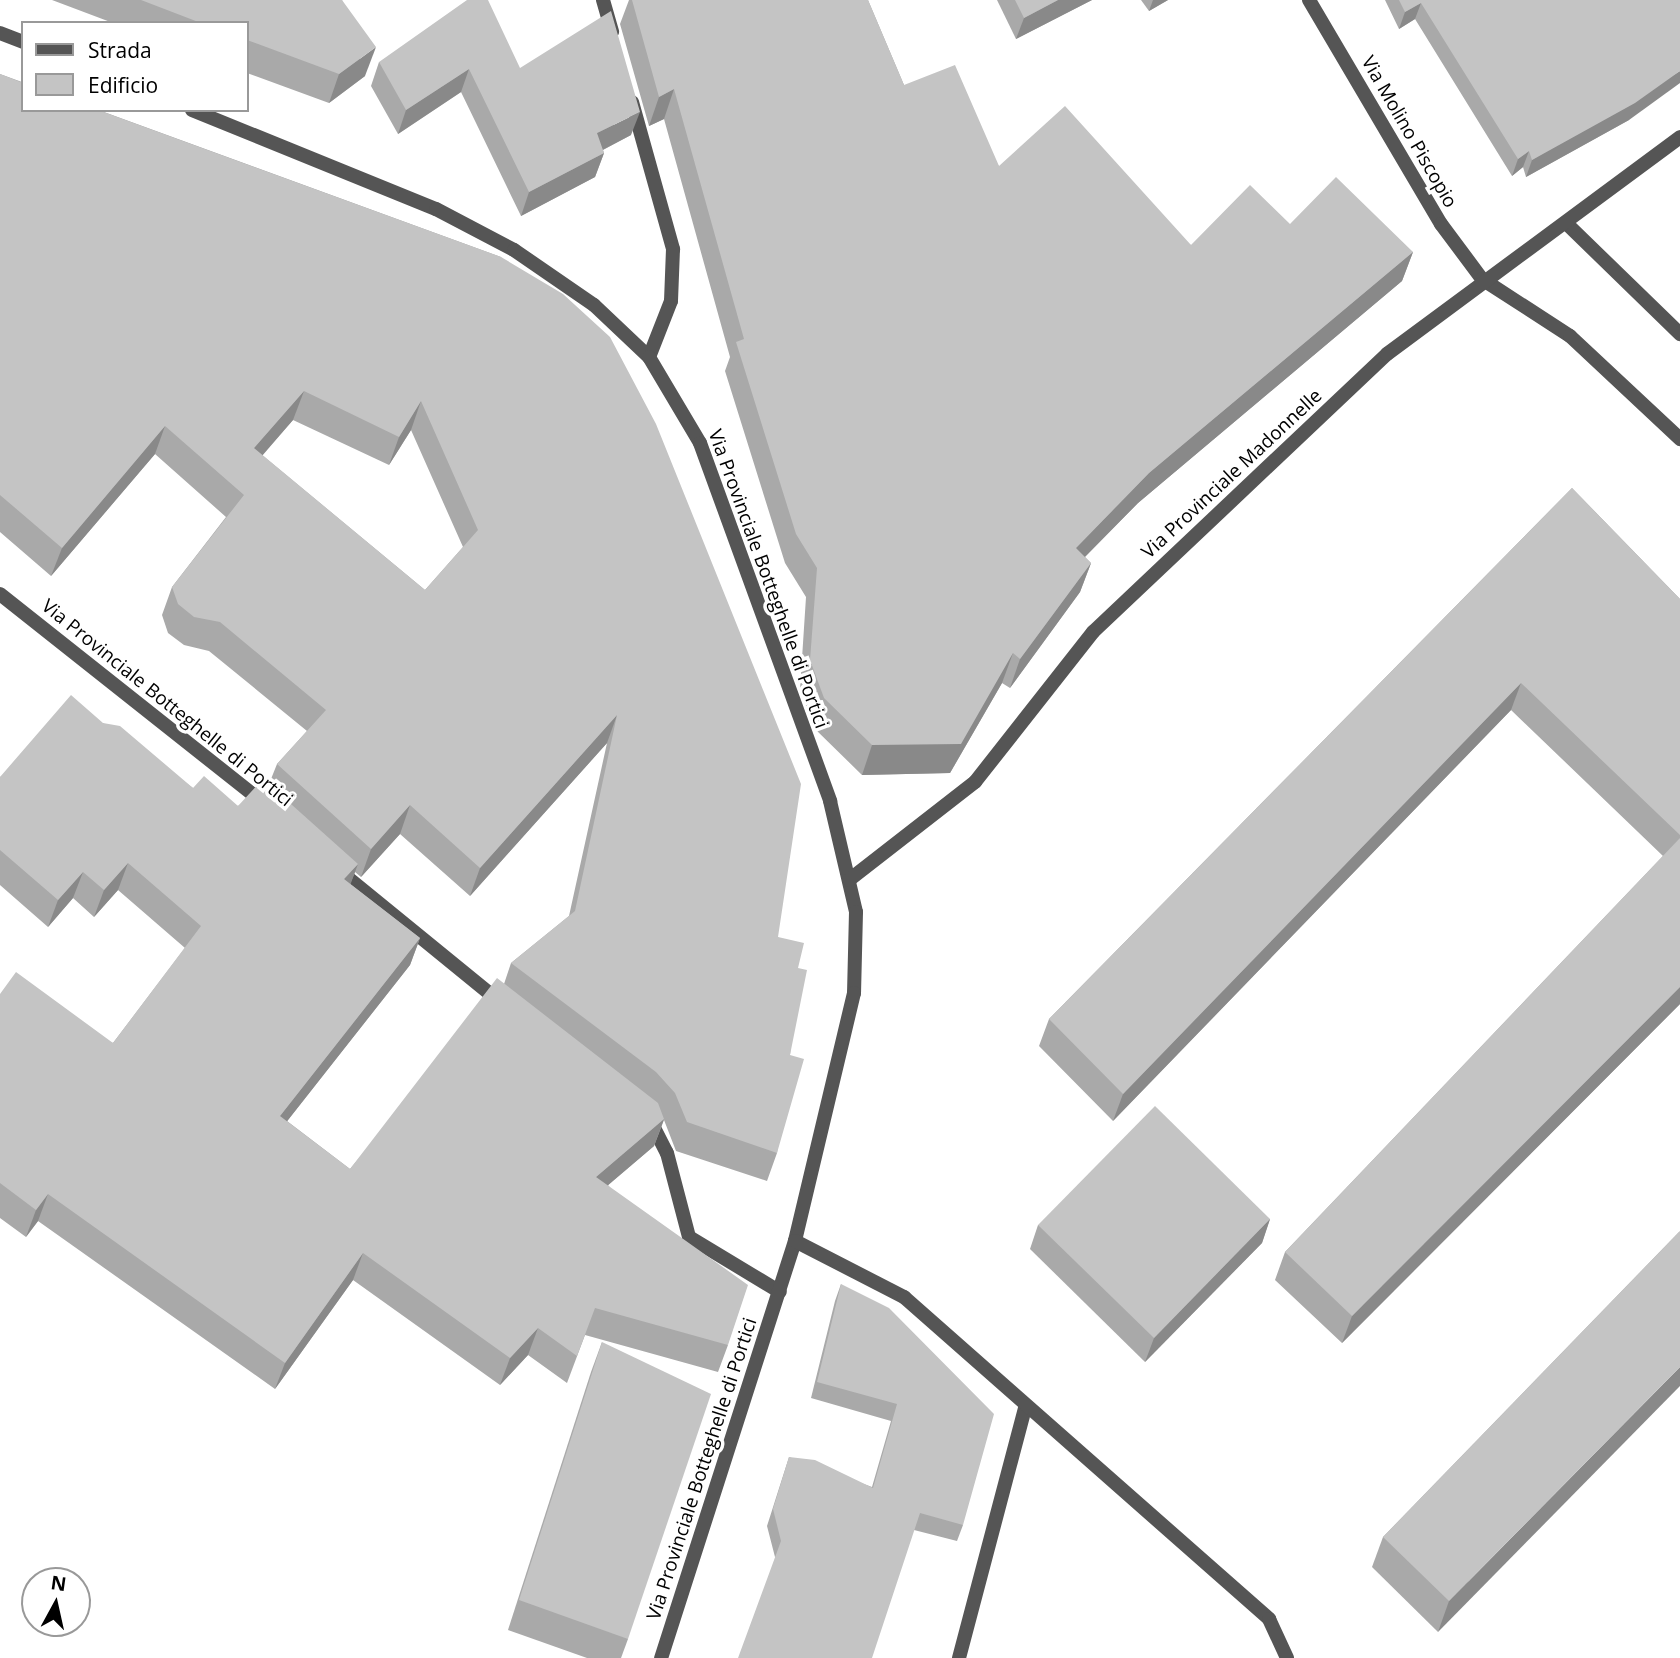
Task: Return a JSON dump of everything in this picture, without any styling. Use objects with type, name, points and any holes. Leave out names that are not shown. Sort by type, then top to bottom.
[{"type":"street","points":[[603,0],[618,52]]},
{"type":"street","name":"Via Molino Piscopio","points":[[1309,0],[1441,224],[1482,279]]},
{"type":"street","points":[[0,33],[21,41]]},
{"type":"street","points":[[625,79],[673,249],[671,301],[649,357]]},
{"type":"street","name":"Via Provinciale Botteghelle di Portici","points":[[197,112],[436,209],[514,250],[594,305],[649,357],[700,443],[830,801],[849,880],[859,952],[853,993],[795,1241],[662,1658]]},
{"type":"street","name":"Via Provinciale Madonnelle","points":[[849,880],[950,806],[1093,632],[1387,354],[1482,279],[1567,224],[1680,136]]},
{"type":"street","points":[[1567,224],[1680,334]]},
{"type":"street","points":[[1482,279],[1570,335],[1680,439]]},
{"type":"street","name":"Via Provinciale Botteghelle di Portici","points":[[0,594],[278,816]]},
{"type":"street","points":[[328,860],[416,940],[516,1015]]},
{"type":"street","points":[[639,1107],[656,1125],[667,1153],[689,1237],[780,1292]]},
{"type":"street","points":[[795,1241],[904,1297],[1025,1408],[1269,1619],[1287,1658]]},
{"type":"street","points":[[959,1658],[1025,1408]]},
{"type":"building","points":[[141,0],[342,0],[376,47],[339,74],[248,40],[248,21],[196,21]]},
{"type":"building","points":[[467,0],[488,0],[520,68],[611,11],[640,112],[597,133],[604,153],[529,192],[469,69],[406,110],[379,62]]},
{"type":"building","points":[[632,0],[868,0],[904,85],[955,65],[999,166],[1065,106],[1191,245],[1250,185],[1290,224],[1336,177],[1413,252],[1149,473],[1076,548],[1091,563],[1020,659],[1013,653],[961,744],[872,745],[824,698],[810,660],[817,568],[796,534],[736,342],[744,339],[674,89],[659,97]]},
{"type":"building","points":[[1015,0],[1058,0],[1024,18]]},
{"type":"building","points":[[1399,0],[1680,0],[1680,71],[1635,103],[1532,160],[1529,151],[1518,159],[1421,3],[1405,12]]},
{"type":"building","points":[[0,74],[21,82],[21,112],[103,112],[501,257],[563,294],[610,337],[656,424],[801,784],[778,937],[804,943],[798,968],[807,970],[790,1055],[804,1059],[777,1153],[687,1122],[675,1093],[656,1072],[511,963],[575,911],[617,715],[480,868],[410,805],[371,849],[277,764],[326,710],[220,622],[194,617],[178,604],[172,587],[244,495],[165,426],[62,548],[0,495]],"holes":[[[304,391],[399,437],[421,401],[478,530],[425,590],[254,448]]]},
{"type":"building","points":[[1572,488],[1680,599],[1680,835],[1521,683],[1123,1094],[1049,1019]]},
{"type":"building","points":[[71,695],[103,723],[120,726],[193,788],[204,776],[238,806],[263,779],[358,864],[344,879],[420,938],[280,1116],[350,1169],[497,978],[658,1103],[664,1119],[596,1177],[748,1285],[728,1345],[595,1308],[577,1356],[538,1328],[510,1358],[363,1253],[285,1363],[48,1194],[36,1210],[0,1183],[0,994],[16,972],[113,1043],[201,926],[128,863],[104,890],[83,872],[58,900],[0,850],[0,777]]},
{"type":"building","points":[[1680,838],[1680,987],[1352,1316],[1285,1252]]},
{"type":"building","points":[[1155,1106],[1270,1219],[1154,1338],[1038,1225]]},
{"type":"building","points":[[1680,1231],[1680,1367],[1449,1601],[1383,1537]]},
{"type":"building","points":[[841,1284],[889,1308],[994,1414],[963,1525],[920,1513],[872,1658],[738,1658],[781,1541],[773,1509],[789,1457],[815,1460],[873,1488],[897,1404],[817,1382]]},
{"type":"building","points":[[602,1342],[711,1394],[628,1639],[519,1600]]}]
